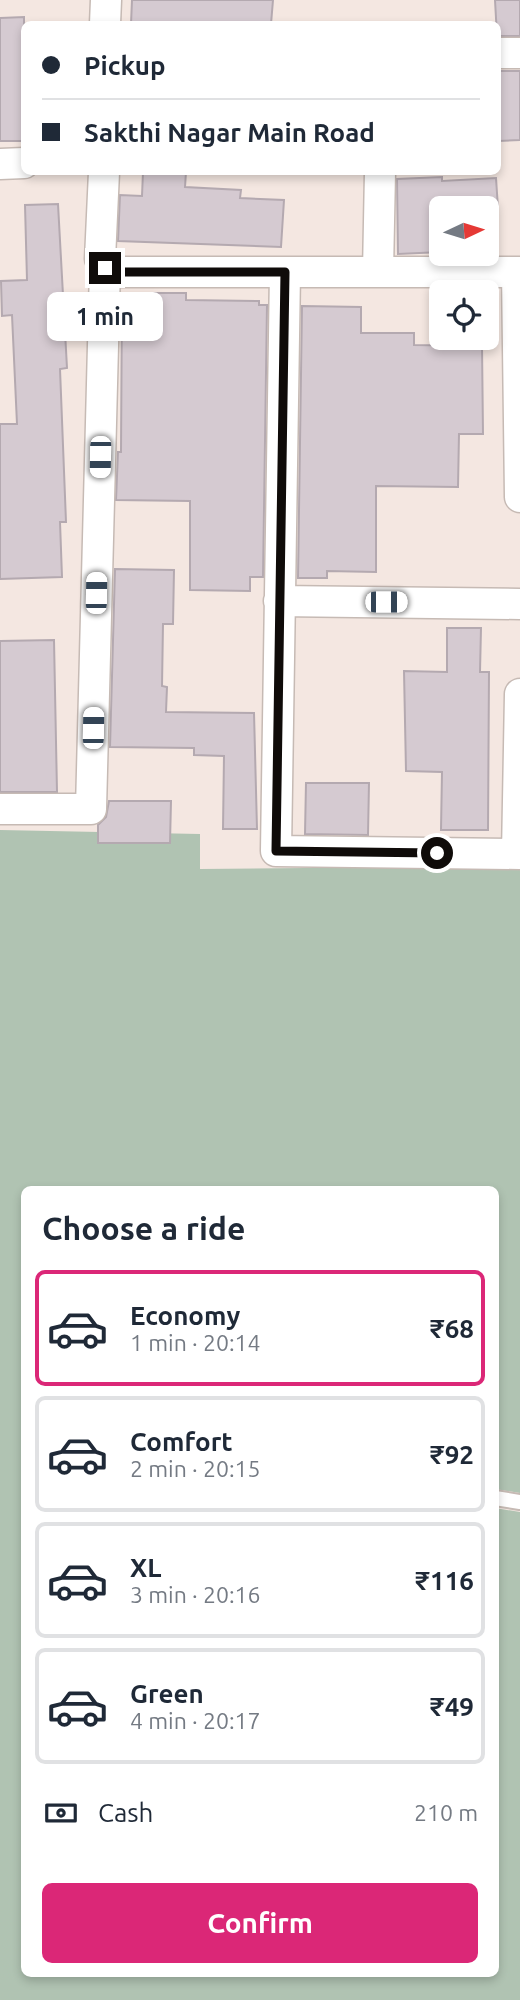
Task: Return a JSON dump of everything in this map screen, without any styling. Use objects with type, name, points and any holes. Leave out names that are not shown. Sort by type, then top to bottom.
[{"type":"street","points":[[106,0],[106,21]]},
{"type":"street","points":[[501,53],[520,53]]},
{"type":"street","points":[[0,163],[21,163]]},
{"type":"street","points":[[0,809],[91,809],[105,268],[100,259],[104,175]]},
{"type":"street","points":[[378,272],[380,175]]},
{"type":"street","points":[[105,268],[120,272],[518,272],[520,497]]},
{"type":"street","points":[[285,272],[276,851],[519,854],[520,694]]},
{"type":"street","points":[[279,601],[520,604]]},
{"type":"lane","points":[[499,1499],[520,1502]]},
{"type":"green space","points":[[0,830],[200,834],[200,869],[520,866],[520,1493],[499,1490],[499,1186],[21,1186],[21,1977],[499,1977],[499,1509],[520,1512],[520,2000],[0,2000]]},
{"type":"building","points":[[132,0],[273,0],[271,21],[131,21]]},
{"type":"building","points":[[495,0],[520,0],[520,36],[501,36],[501,21],[496,21]]},
{"type":"building","points":[[24,17],[24,21],[21,21],[21,141],[0,141],[0,18]]},
{"type":"building","points":[[501,71],[520,71],[520,140],[501,141]]},
{"type":"building","points":[[143,175],[186,175],[185,187],[241,190],[240,198],[284,200],[281,247],[118,241],[120,195],[142,196]]},
{"type":"building","points":[[442,177],[442,181],[496,178],[497,196],[429,196],[429,253],[398,254],[397,179]]},
{"type":"building","points":[[58,204],[67,368],[60,369],[66,522],[60,522],[62,577],[0,579],[0,424],[17,424],[12,315],[2,316],[1,281],[27,280],[25,205]]},
{"type":"building","points":[[122,293],[186,293],[186,300],[259,301],[259,305],[267,305],[263,577],[250,577],[250,591],[190,590],[190,501],[116,500],[118,452],[121,452]]},
{"type":"building","points":[[302,306],[361,307],[361,333],[414,333],[414,345],[429,345],[429,350],[482,350],[483,434],[459,434],[458,487],[376,486],[376,572],[327,571],[327,578],[298,578]]},
{"type":"building","points":[[115,569],[174,570],[173,624],[163,624],[162,686],[167,687],[166,712],[254,713],[257,829],[223,829],[224,756],[194,755],[194,748],[110,747]]},
{"type":"building","points":[[447,628],[481,628],[480,672],[489,672],[488,830],[441,830],[442,772],[406,771],[404,671],[447,672]]},
{"type":"building","points":[[54,640],[57,792],[0,792],[0,641]]},
{"type":"building","points":[[306,783],[369,783],[368,835],[305,834]]},
{"type":"building","points":[[109,801],[171,801],[170,843],[98,843],[98,825],[106,817]]},
{"type":"route","points":[[105,268],[120,272],[285,272],[276,851],[437,853]]}]
